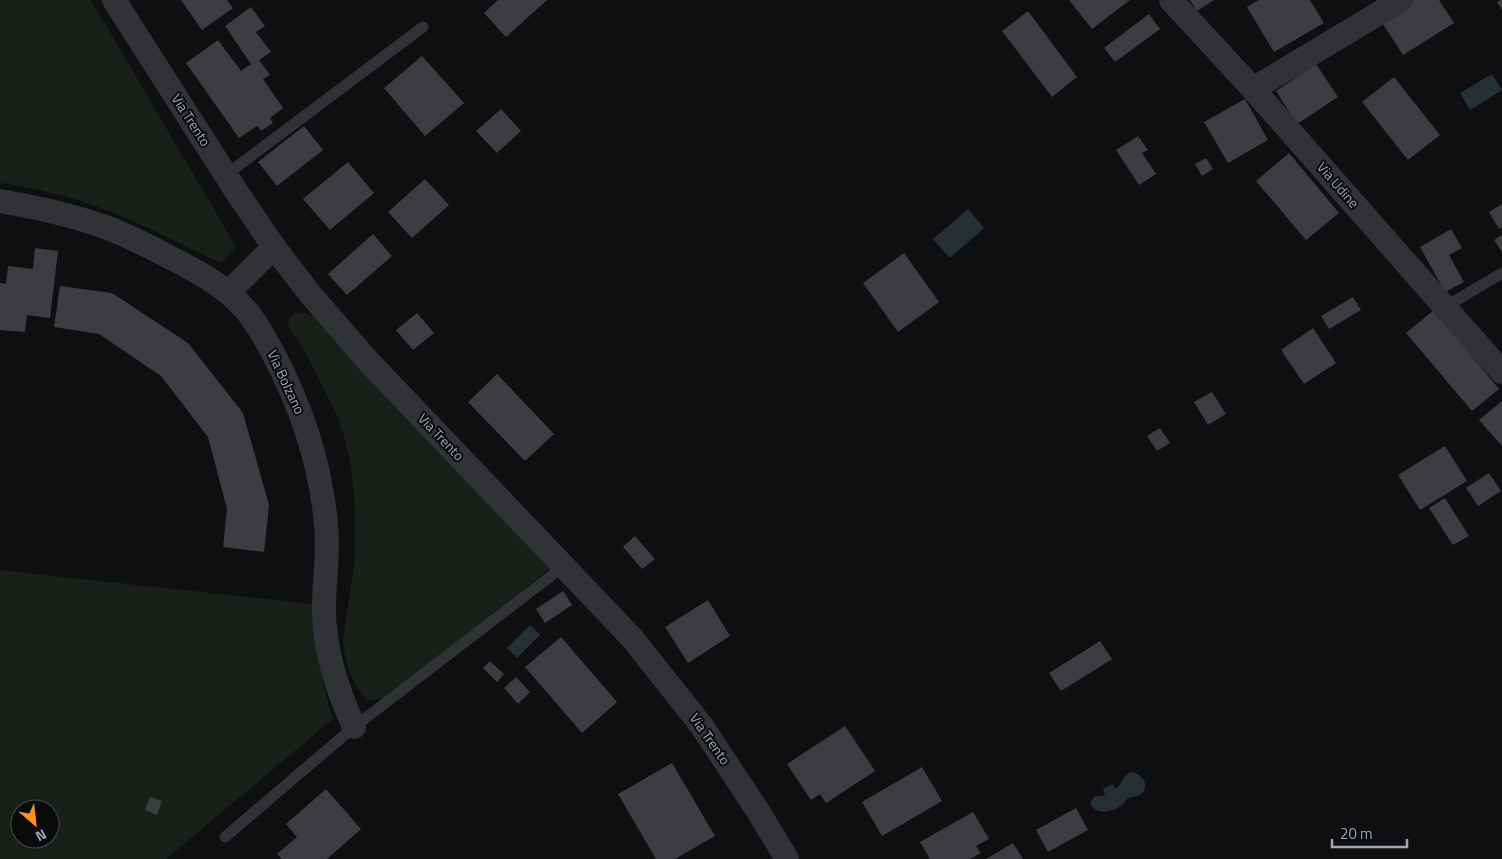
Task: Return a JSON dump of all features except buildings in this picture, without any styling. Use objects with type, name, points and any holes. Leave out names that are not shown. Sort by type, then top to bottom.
[{"type":"street","name":"Via Trento","points":[[114,0],[226,175],[274,247],[310,294],[369,362],[632,638],[701,725],[754,804],[787,859]]},
{"type":"street","name":"Via Udine","points":[[1171,0],[1253,89],[1502,372]]},
{"type":"street","points":[[1253,89],[1401,0]]},
{"type":"street","name":"Via Bolzano","points":[[0,201],[51,211],[104,226],[198,272],[228,293],[249,314],[271,349],[299,408],[308,435],[326,524],[328,551],[324,608],[329,655],[336,682],[354,727]]},
{"type":"street","points":[[228,293],[274,247]]},
{"type":"lane","points":[[226,175],[423,27]]},
{"type":"lane","points":[[1445,307],[1502,273]]},
{"type":"lane","points":[[225,837],[354,727],[564,566]]},
{"type":"shaded area","points":[[0,0],[91,0],[236,247],[221,263],[151,229],[97,206],[49,192],[0,183]]},
{"type":"shaded area","points":[[1492,74],[1502,90],[1470,110],[1460,93]]},
{"type":"shaded area","points":[[968,209],[984,228],[950,258],[933,239]]},
{"type":"shaded area","points":[[300,312],[315,318],[549,569],[391,694],[382,699],[367,700],[353,680],[345,655],[343,639],[355,560],[355,508],[351,466],[337,415],[303,348],[289,328],[288,321],[293,314]]},
{"type":"shaded area","points":[[0,570],[312,604],[323,685],[333,719],[166,859],[0,859]]},
{"type":"shaded area","points":[[530,625],[540,635],[517,658],[507,648]]},
{"type":"shaded area","points":[[1131,772],[1138,774],[1143,779],[1145,786],[1142,793],[1127,799],[1119,807],[1108,811],[1093,808],[1090,803],[1095,796],[1105,794],[1103,789],[1113,784],[1115,789]]}]
